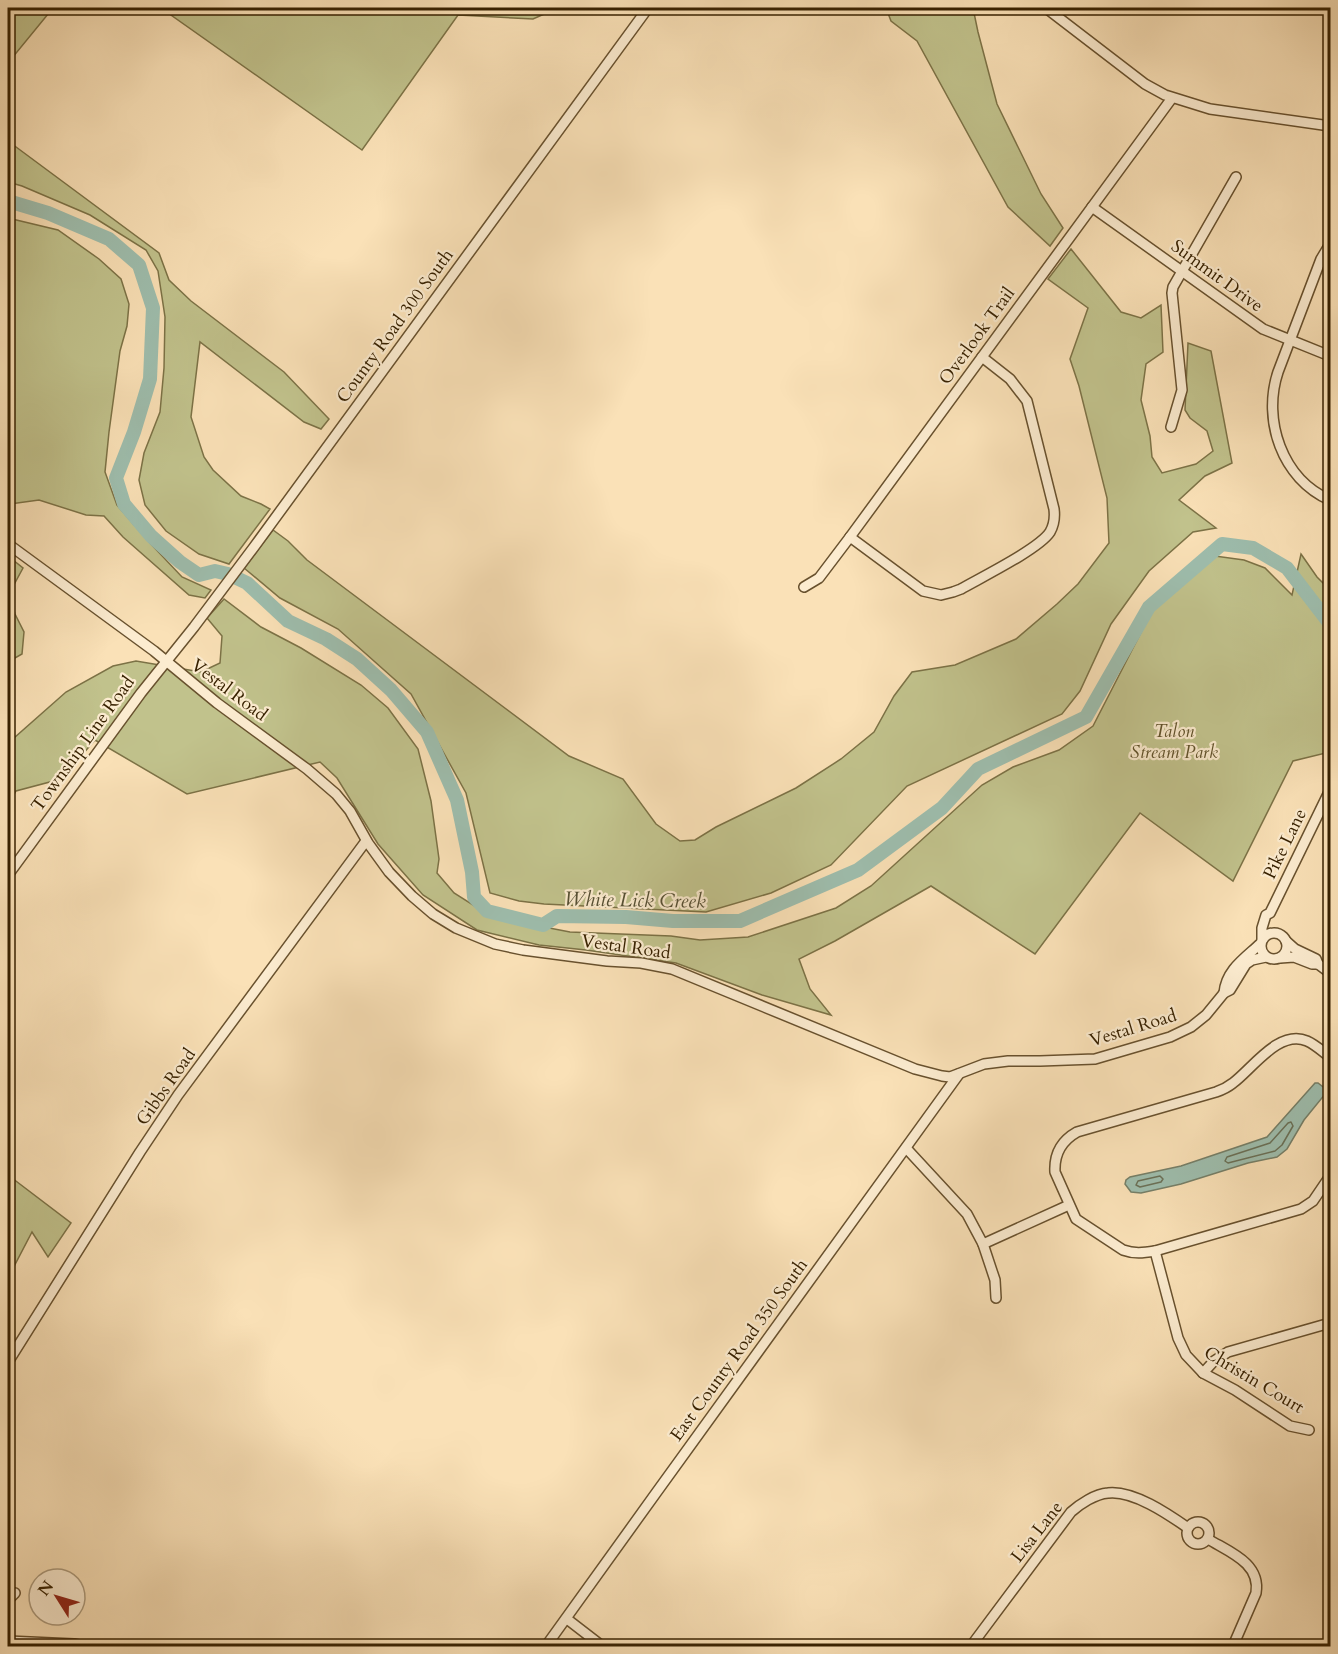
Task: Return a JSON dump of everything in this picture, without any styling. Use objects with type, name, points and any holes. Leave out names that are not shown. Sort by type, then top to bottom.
[{"type":"street","name":"County Road 300 South","points":[[165,662],[254,547],[648,8]]},
{"type":"street","points":[[1046,8],[1145,84],[1172,98],[1210,109],[1330,126]]},
{"type":"street","name":"Overlook Trail","points":[[804,587],[819,578],[850,537],[1172,98]]},
{"type":"street","points":[[1171,427],[1182,390],[1172,293],[1175,282],[1183,272],[1236,177]]},
{"type":"street","name":"Summit Drive","points":[[1092,207],[1263,329],[1330,356]]},
{"type":"street","points":[[1330,244],[1290,340],[1273,392],[1273,415],[1278,443],[1297,476],[1330,500]]},
{"type":"street","points":[[850,537],[922,591],[941,595],[961,589],[1034,547],[1050,531],[1055,518],[1054,509],[1027,401],[1010,379],[982,357]]},
{"type":"street","name":"Vestal Road","points":[[8,544],[154,651],[217,703],[336,794],[350,811],[366,841],[389,872],[412,897],[433,914],[456,928],[495,944],[524,950],[641,963],[672,969],[915,1069],[942,1077],[950,1077],[984,1064],[1008,1061],[1095,1059],[1170,1037],[1191,1027],[1206,1015],[1224,993],[1230,990],[1246,964],[1266,957]]},
{"type":"street","name":"Township Line Road","points":[[8,875],[165,662]]},
{"type":"street","name":"Pike Lane","points":[[1261,942],[1261,932],[1266,915],[1270,913],[1330,790]]},
{"type":"street","name":"Gibbs Road","points":[[8,1362],[178,1095],[366,841]]},
{"type":"street","points":[[1270,913],[1274,928],[1283,938],[1295,949],[1316,959],[1318,964],[1330,974]]},
{"type":"street","points":[[1283,938],[1273,933],[1269,934],[1261,942],[1261,952],[1273,960],[1294,957],[1318,964]]},
{"type":"street","points":[[1280,958],[1286,951],[1283,938]]},
{"type":"street","name":"Vestal Road","points":[[1224,993],[1237,964],[1261,942]]},
{"type":"street","points":[[1330,1058],[1308,1041],[1287,1039],[1275,1046],[1232,1084],[1216,1092],[1077,1132],[1062,1144],[1058,1150],[1055,1165],[1055,1172],[1073,1213],[1082,1224],[1123,1250],[1140,1254],[1301,1209],[1313,1201],[1330,1176]]},
{"type":"street","name":"East County Road 350 South","points":[[546,1647],[959,1074]]},
{"type":"street","points":[[906,1148],[963,1207],[983,1244],[996,1280],[996,1298]]},
{"type":"street","points":[[983,1244],[1069,1204]]},
{"type":"street","name":"Christin Court","points":[[1155,1251],[1178,1338],[1186,1355],[1203,1373],[1235,1390],[1290,1426],[1309,1430]]},
{"type":"street","points":[[1203,1373],[1214,1361],[1228,1352],[1330,1323]]},
{"type":"street","name":"Lisa Lane","points":[[971,1647],[1071,1512],[1080,1504],[1106,1493],[1123,1494],[1139,1499],[1188,1527]]},
{"type":"street","points":[[1197,1522],[1204,1524],[1209,1530],[1208,1539],[1202,1544],[1193,1543],[1187,1537],[1188,1527],[1197,1522]]},
{"type":"street","points":[[1208,1539],[1246,1563],[1252,1569],[1258,1584],[1233,1647]]},
{"type":"street","points":[[567,1619],[602,1647]]},
{"type":"street","points":[[8,1641],[84,1647]]},
{"type":"green space","points":[[8,8],[53,8],[8,63]]},
{"type":"green space","points":[[161,8],[558,8],[533,19],[458,15],[362,150]]},
{"type":"green space","points":[[886,8],[973,8],[997,104],[1041,194],[1063,228],[1050,246],[1008,207],[917,41],[891,21]]},
{"type":"green space","points":[[8,141],[159,253],[169,280],[191,301],[284,372],[329,419],[321,429],[304,422],[200,342],[191,417],[204,457],[213,470],[241,496],[270,509],[229,564],[199,554],[166,531],[145,505],[139,480],[144,453],[160,412],[164,368],[165,317],[158,271],[146,250],[90,215],[8,182]]},
{"type":"green space","points":[[8,218],[58,230],[99,259],[121,279],[129,304],[127,326],[120,351],[105,472],[117,505],[182,577],[211,590],[205,598],[189,595],[123,537],[104,516],[86,515],[39,500],[8,503]]},
{"type":"green space","points":[[1071,249],[1121,312],[1141,318],[1161,305],[1163,352],[1146,364],[1141,400],[1150,436],[1152,457],[1162,473],[1196,464],[1213,451],[1207,431],[1190,418],[1185,410],[1188,343],[1211,351],[1232,463],[1205,476],[1179,500],[1216,528],[1193,532],[1149,571],[1111,624],[1080,691],[1062,714],[907,786],[831,865],[771,893],[706,912],[544,904],[519,901],[490,893],[466,793],[411,694],[338,629],[280,598],[244,568],[273,530],[307,560],[569,756],[623,779],[656,824],[680,841],[695,840],[716,827],[796,788],[841,759],[874,732],[894,696],[912,672],[955,665],[1016,639],[1078,584],[1109,543],[1107,498],[1070,359],[1088,308],[1048,279]]},
{"type":"green space","name":"Talon Stream Park","points":[[1301,554],[1317,577],[1330,590],[1330,752],[1293,761],[1233,881],[1140,813],[1035,954],[931,886],[799,959],[810,989],[831,1015],[762,995],[676,963],[539,945],[477,930],[423,895],[378,844],[337,778],[320,762],[187,794],[95,740],[61,779],[16,791],[8,805],[8,748],[14,738],[66,692],[113,666],[136,661],[201,672],[220,663],[222,636],[207,618],[224,599],[261,627],[301,648],[361,685],[388,708],[418,749],[431,801],[439,859],[437,873],[454,893],[492,917],[570,932],[671,936],[700,940],[748,937],[836,908],[871,886],[982,785],[1013,767],[1059,750],[1093,726],[1152,611],[1215,556],[1244,560],[1265,568],[1292,595]]},
{"type":"green space","points":[[8,556],[23,568],[9,594],[24,632],[22,654],[8,662]]},
{"type":"green space","points":[[8,1175],[71,1223],[48,1257],[32,1232],[8,1278]]},
{"type":"water","points":[[1315,1083],[1327,1090],[1326,1093],[1304,1120],[1287,1149],[1277,1157],[1141,1193],[1131,1192],[1125,1184],[1130,1177],[1181,1166],[1267,1137]]},
{"type":"waterway","name":"White Lick Creek","points":[[8,201],[48,213],[109,239],[139,265],[153,308],[150,379],[134,432],[116,478],[124,504],[151,536],[180,562],[199,575],[215,571],[247,583],[288,621],[326,639],[357,659],[391,690],[427,732],[457,800],[472,872],[474,897],[487,911],[543,925],[557,916],[626,917],[673,921],[740,921],[858,870],[942,808],[978,769],[1086,717],[1149,607],[1222,544],[1253,548],[1287,568],[1330,624]]}]
